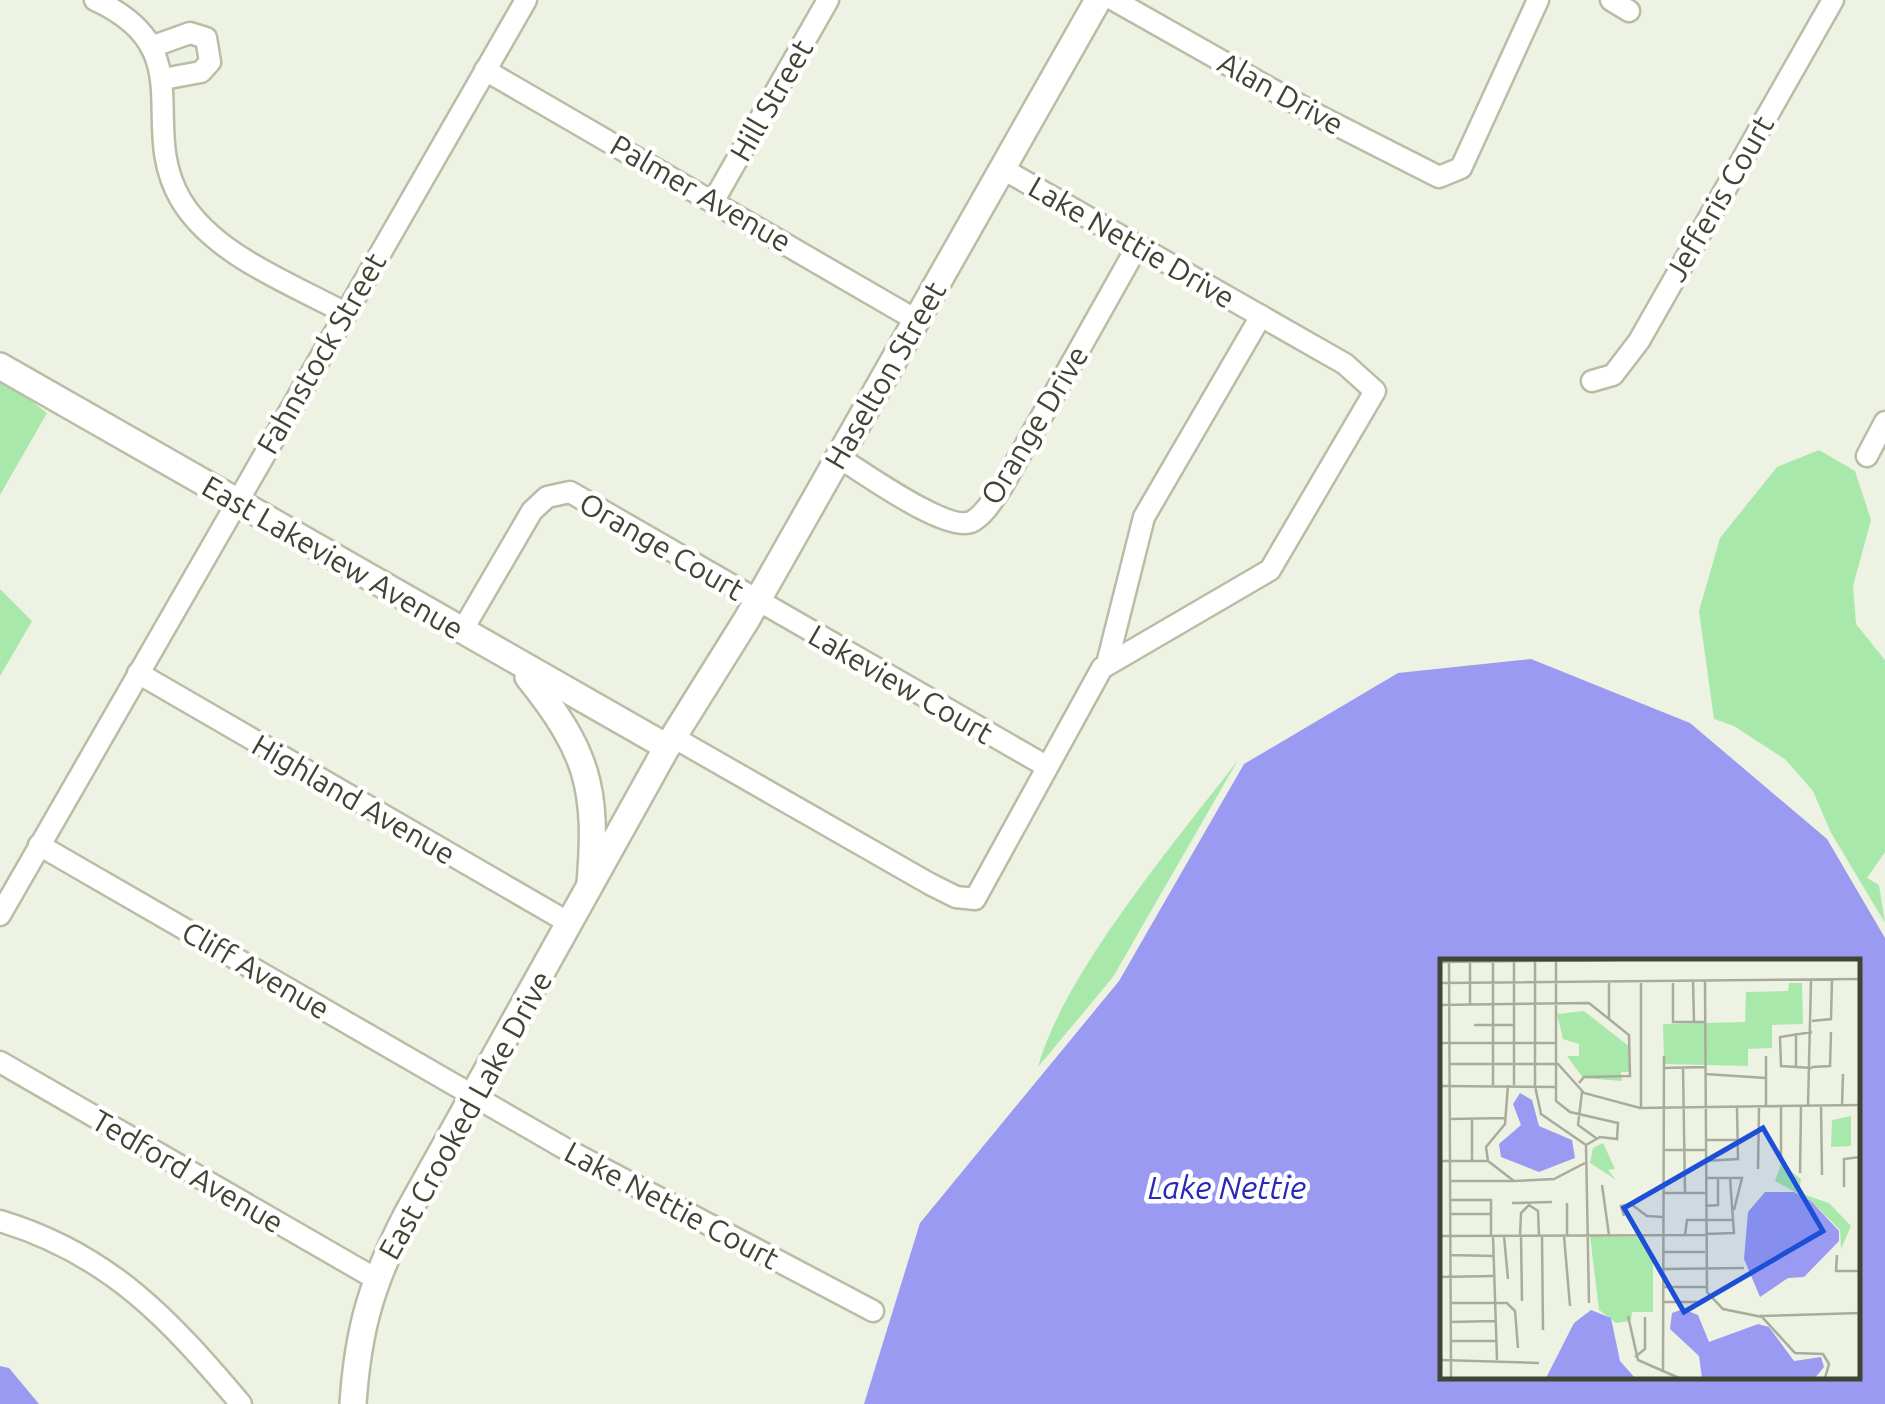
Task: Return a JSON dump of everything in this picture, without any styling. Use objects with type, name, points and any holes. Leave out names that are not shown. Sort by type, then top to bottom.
[{"type":"street","points":[[95,0],[122,16],[152,48],[163,79],[167,165],[193,217],[231,250],[344,313]]},
{"type":"street","name":"Fahnstock Street","points":[[0,915],[526,0]]},
{"type":"street","name":"Hill Street","points":[[714,200],[828,0]]},
{"type":"street","name":"Haselton Street","points":[[670,742],[757,601],[1098,0]]},
{"type":"street","name":"Alan Drive","points":[[1114,0],[1382,149],[1431,174],[1450,175],[1466,158],[1492,93],[1538,0]]},
{"type":"street","name":"Jefferis Court","points":[[1592,381],[1613,374],[1639,342],[1833,0]]},
{"type":"street","points":[[152,48],[190,32],[206,38],[210,48],[210,62],[201,72],[163,79]]},
{"type":"street","name":"Palmer Avenue","points":[[484,70],[916,320]]},
{"type":"street","name":"Lake Nettie Drive","points":[[1002,169],[1345,364],[1367,380],[1374,396],[1270,570],[1108,664]]},
{"type":"street","name":"Orange Drive","points":[[838,457],[944,522],[970,522],[980,516],[1002,487],[1138,244]]},
{"type":"street","points":[[1046,766],[1108,664],[1144,517],[1261,316]]},
{"type":"street","name":"East Lakeview Avenue","points":[[0,366],[519,665],[956,897],[975,899],[1046,766]]},
{"type":"street","points":[[1867,456],[1885,422]]},
{"type":"street","name":"Orange Court","points":[[462,631],[532,511],[557,492],[578,495],[757,601]]},
{"type":"street","name":"Lakeview Court","points":[[757,601],[1046,766]]},
{"type":"street","name":"East Crooked Lake Drive","points":[[519,665],[562,720],[583,762],[593,816],[589,892]]},
{"type":"street","name":"Highland Avenue","points":[[138,673],[571,924]]},
{"type":"street","name":"East Crooked Lake Drive","points":[[353,1404],[357,1340],[376,1279],[406,1214],[670,742]]},
{"type":"street","name":"Cliff Avenue","points":[[39,845],[474,1094]]},
{"type":"street","name":"Tedford Avenue","points":[[0,1062],[376,1279]]},
{"type":"street","name":"Lake Nettie Court","points":[[474,1094],[696,1221],[873,1311]]},
{"type":"street","points":[[0,1222],[53,1242],[130,1286],[189,1342],[241,1404]]},
{"type":"green space","points":[[0,377],[47,413],[0,495]]},
{"type":"green space","points":[[1819,450],[1855,471],[1871,520],[1853,586],[1856,624],[1885,660],[1885,852],[1867,878],[1879,885],[1885,923],[1830,831],[1813,791],[1786,760],[1734,726],[1714,719],[1699,611],[1720,538],[1777,467]]},
{"type":"green space","points":[[0,589],[32,621],[0,676]]},
{"type":"green space","points":[[1238,760],[1113,977],[1038,1067],[1052,1030],[1097,950]]},
{"type":"water","name":"Lake Nettie","points":[[1531,659],[1690,723],[1827,839],[1885,938],[1885,1404],[864,1404],[920,1223],[1119,981],[1244,764],[1398,673]]},
{"type":"water","points":[[0,1366],[9,1368],[39,1404],[0,1404]]}]
